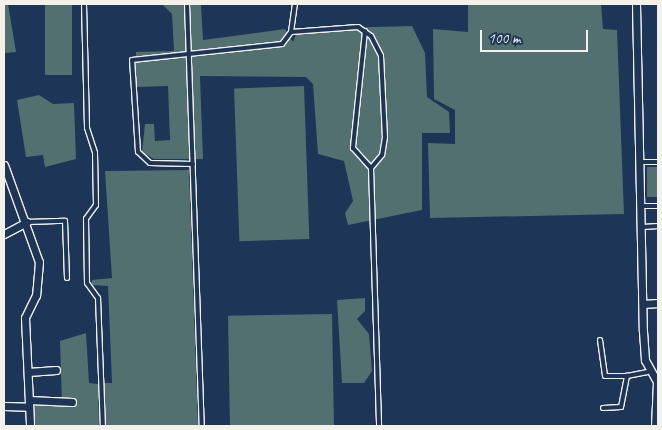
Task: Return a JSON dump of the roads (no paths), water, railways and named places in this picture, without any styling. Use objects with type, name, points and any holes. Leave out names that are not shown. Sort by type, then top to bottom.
[{"type":"street","points":[[636,4],[642,162],[642,304],[648,372],[657,382],[656,425]]},
{"type":"street","points":[[4,165],[27,222],[39,262],[36,295],[25,318],[30,426]]},
{"type":"street","points":[[4,234],[27,222]]},
{"type":"street","points":[[642,304],[658,303]]},
{"type":"street","points":[[28,372],[56,370]]},
{"type":"street","points":[[4,406],[72,402]]},
{"type":"lane","points":[[84,4],[87,128],[95,153],[96,205],[86,219],[87,283],[98,298],[103,426]]},
{"type":"lane","points":[[187,4],[202,426]]},
{"type":"lane","points":[[193,164],[150,163],[138,152],[130,66],[132,60],[189,56],[282,44],[292,32],[295,4]]},
{"type":"lane","points":[[292,32],[358,27],[365,31],[381,56],[384,128],[382,155],[371,168]]},
{"type":"lane","points":[[365,31],[353,148],[371,168],[379,426]]},
{"type":"lane","points":[[642,162],[658,162]]},
{"type":"lane","points":[[642,206],[658,206]]},
{"type":"lane","points":[[27,222],[65,221],[68,278]]},
{"type":"lane","points":[[643,226],[658,226]]},
{"type":"lane","points":[[600,340],[605,376],[627,376],[648,372]]},
{"type":"lane","points":[[603,408],[625,403],[627,376]]}]
